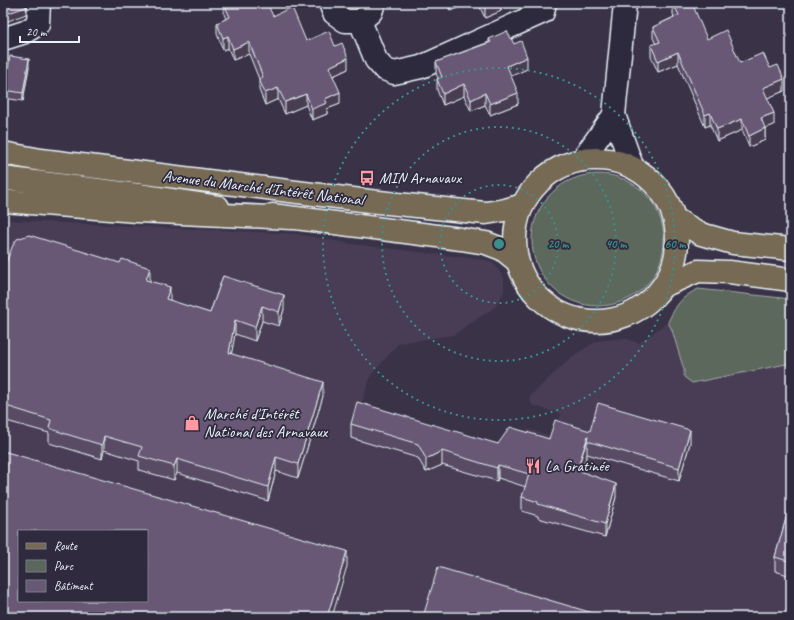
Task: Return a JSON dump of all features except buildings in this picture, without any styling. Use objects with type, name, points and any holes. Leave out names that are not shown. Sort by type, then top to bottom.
[{"type":"main road","name":"Avenue du Marché d'Intérêt National","points":[[3,153],[57,162],[368,201],[464,211],[486,213],[523,205]]},
{"type":"main road","points":[[607,159],[632,166],[651,179],[666,197],[675,219],[678,242],[674,265],[663,286],[649,302],[631,314],[612,320],[592,321],[572,318],[554,310],[538,297],[525,280],[517,261],[515,232],[523,205],[538,184],[558,168],[582,160],[607,159]]},
{"type":"main road","name":"Avenue du Marché d'Intérêt National","points":[[3,178],[138,194],[291,218],[480,242],[502,249],[517,261]]},
{"type":"main road","points":[[3,201],[136,211],[291,218]]},
{"type":"main road","points":[[675,219],[701,234],[733,243],[791,249]]},
{"type":"main road","points":[[663,286],[698,271],[729,272],[791,280]]},
{"type":"street","points":[[3,39],[25,32],[38,24],[39,3]]},
{"type":"street","points":[[330,3],[334,13],[345,21],[360,21],[371,12],[374,3]]},
{"type":"street","points":[[360,21],[376,60],[384,69],[394,74],[421,67],[543,12],[545,3]]},
{"type":"street","points":[[625,3],[614,115],[632,166]]},
{"type":"street","points":[[582,160],[614,115]]},
{"type":"shaded area","name":"Marché d'Intérêt National des Arnavaux","points":[[3,220],[297,234],[351,244],[486,260],[494,264],[504,278],[504,292],[495,307],[453,335],[399,343],[371,375],[357,416],[501,458],[516,430],[530,430],[554,437],[561,414],[532,405],[529,397],[573,356],[597,341],[624,338],[639,343],[668,322],[673,311],[681,300],[688,294],[698,289],[791,299],[791,617],[3,617]]},
{"type":"green space","points":[[604,174],[623,179],[635,185],[645,193],[653,203],[659,215],[663,227],[663,253],[659,265],[653,277],[645,287],[635,295],[623,301],[611,305],[592,306],[573,301],[561,295],[551,287],[543,277],[537,265],[533,253],[532,234],[537,215],[543,203],[551,193],[561,185],[573,179],[585,175]]},
{"type":"green space","points":[[698,289],[791,299],[791,363],[692,383],[684,377],[684,370],[672,330],[668,322],[683,298]]},
{"type":"place","name":"MIN Arnavaux","points":[[367,178]]},
{"type":"place","name":"Marché d'Intérêt National des Arnavaux","points":[[192,423]]},
{"type":"place","name":"La Gratinée","points":[[533,466]]}]
